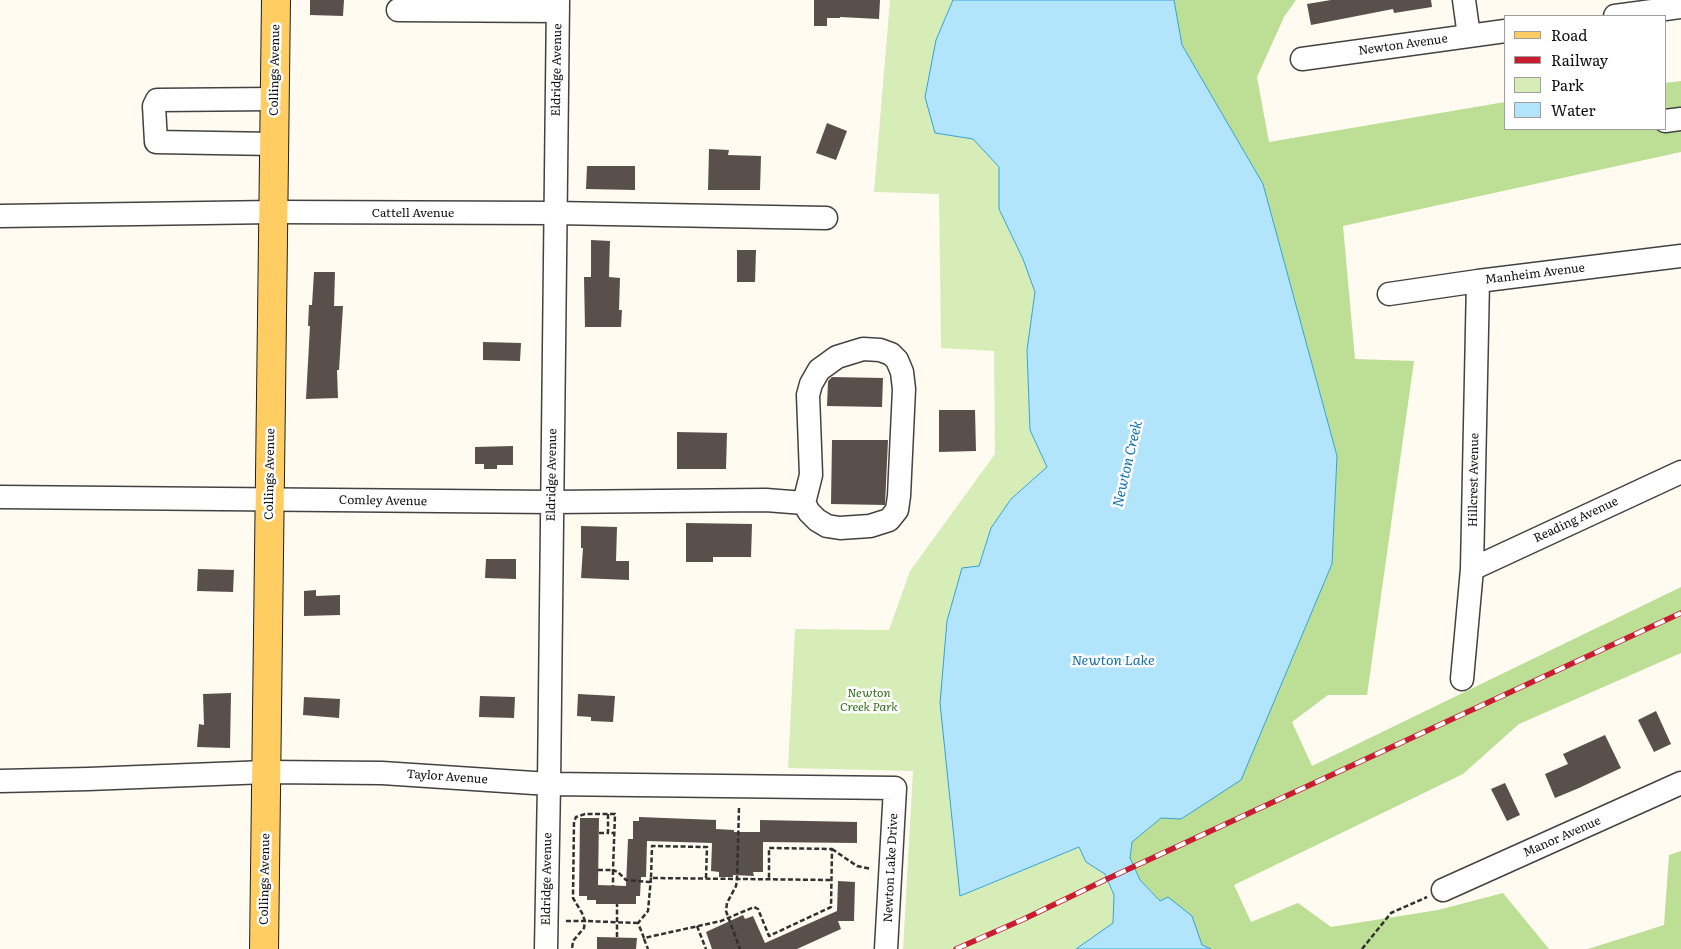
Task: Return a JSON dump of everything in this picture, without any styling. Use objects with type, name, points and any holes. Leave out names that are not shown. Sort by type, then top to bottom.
[{"type":"main road","name":"Collings Avenue","points":[[264,949],[276,0]]},
{"type":"street","points":[[1464,0],[1469,36]]},
{"type":"street","points":[[398,10],[558,6]]},
{"type":"street","name":"Eldridge Avenue","points":[[546,949],[558,6]]},
{"type":"street","points":[[1622,15],[1681,7]]},
{"type":"street","name":"Newton Avenue","points":[[1302,59],[1504,31]]},
{"type":"street","points":[[274,100],[157,100],[154,106],[156,142],[274,144]]},
{"type":"street","points":[[1666,121],[1681,119]]},
{"type":"street","name":"Cattell Avenue","points":[[0,216],[273,212],[555,213],[826,218]]},
{"type":"street","name":"Manheim Avenue","points":[[1389,294],[1681,256]]},
{"type":"street","name":"Hillcrest Avenue","points":[[1462,678],[1472,569],[1478,281]]},
{"type":"street","points":[[863,349],[880,350],[891,354],[897,360],[902,372],[904,389],[897,510],[889,520],[880,524],[840,528],[828,526],[817,520],[804,503],[811,475],[808,395],[818,370],[837,357],[863,349]]},
{"type":"street","name":"Reading Avenue","points":[[1472,569],[1681,472]]},
{"type":"street","name":"Comley Avenue","points":[[0,497],[552,502],[766,500],[804,503]]},
{"type":"street","name":"Taylor Avenue","points":[[0,781],[266,772],[382,773],[549,784],[895,788]]},
{"type":"street","name":"Manor Avenue","points":[[1443,890],[1681,783]]},
{"type":"street","name":"Newton Lake Drive","points":[[886,949],[895,788]]},
{"type":"path","points":[[739,808],[737,879],[736,886],[726,907],[727,918],[740,949]]},
{"type":"path","points":[[608,814],[608,833]]},
{"type":"path","points":[[572,949],[573,941],[584,928],[585,922],[573,898],[574,820],[578,815],[615,814],[613,886]]},
{"type":"path","points":[[599,833],[614,833]]},
{"type":"path","points":[[638,923],[648,911],[652,846],[707,847],[706,878]]},
{"type":"path","points":[[769,879],[769,848],[832,849],[857,866],[871,869]]},
{"type":"path","points":[[644,938],[720,921],[751,907],[756,907],[769,936],[831,907],[832,849]]},
{"type":"path","points":[[598,870],[613,870],[626,880],[706,878],[830,880]]},
{"type":"path","points":[[1362,949],[1391,913],[1443,890]]},
{"type":"path","points":[[617,904],[617,937]]},
{"type":"path","points":[[557,920],[638,923]]},
{"type":"path","points":[[638,923],[648,949]]},
{"type":"path","points":[[697,926],[706,949]]},
{"type":"green space","name":"Newton Creek Park","points":[[890,0],[953,0],[936,40],[935,133],[973,139],[999,167],[999,209],[1023,259],[1035,292],[1027,350],[1030,430],[1047,467],[1011,499],[991,528],[979,566],[961,896],[1079,847],[1086,862],[1105,874],[1114,895],[1113,923],[1076,949],[903,949],[913,771],[788,768],[795,629],[889,630],[910,571],[995,454],[994,351],[941,348],[939,194],[874,192]]},
{"type":"green space","points":[[1174,0],[1296,0],[1284,17],[1257,77],[1269,142],[1504,102],[1504,130],[1666,130],[1666,83],[1681,81],[1681,152],[1343,226],[1355,359],[1414,361],[1367,695],[1328,695],[1292,722],[1312,766],[1681,587],[1681,653],[1519,724],[1463,774],[1234,885],[1251,922],[1298,903],[1331,927],[1438,910],[1503,893],[1549,949],[1211,949],[1202,945],[1192,916],[1160,901],[1140,880],[1130,858],[1132,842],[1161,818],[1181,819],[1241,779],[1332,564],[1337,456],[1263,184],[1182,45]]},
{"type":"green space","points":[[1681,851],[1681,949],[1588,949],[1664,925],[1669,855]]},
{"type":"water","name":"Newton Lake","points":[[953,0],[1174,0],[1182,45],[1263,184],[1337,456],[1332,564],[1241,780],[1181,819],[1161,818],[1132,842],[1130,858],[1140,880],[1160,901],[1168,897],[1192,916],[1202,945],[1211,949],[1076,949],[1113,923],[1114,895],[1105,874],[1086,862],[1079,847],[960,896],[940,703],[947,621],[962,568],[979,566],[991,528],[1011,499],[1047,467],[1030,430],[1027,350],[1035,292],[1023,259],[999,209],[999,167],[973,139],[935,133],[925,97],[936,40]]},
{"type":"building","points":[[310,0],[344,0],[343,16],[310,15]]},
{"type":"building","points":[[814,0],[880,0],[879,19],[827,18],[827,26],[814,26]]},
{"type":"building","points":[[1331,0],[1431,0],[1432,7],[1394,13],[1393,9],[1311,25],[1307,4]]},
{"type":"building","points":[[827,123],[847,131],[836,160],[816,153]]},
{"type":"building","points":[[709,149],[729,150],[728,155],[761,156],[760,190],[708,190]]},
{"type":"building","points":[[587,166],[635,166],[635,190],[586,189]]},
{"type":"building","points":[[591,240],[610,241],[609,277],[620,278],[619,310],[622,310],[621,327],[585,327],[584,277],[591,277]]},
{"type":"building","points":[[737,250],[756,250],[755,282],[737,282]]},
{"type":"building","points":[[314,272],[335,272],[334,306],[343,306],[339,370],[337,370],[338,398],[306,399],[310,326],[308,326],[309,305],[312,305]]},
{"type":"building","points":[[483,342],[521,343],[520,361],[483,360]]},
{"type":"building","points":[[832,377],[883,378],[882,407],[827,406],[828,381]]},
{"type":"building","points":[[939,410],[975,410],[976,451],[939,452]]},
{"type":"building","points":[[677,432],[727,433],[726,469],[677,469]]},
{"type":"building","points":[[832,440],[888,440],[885,505],[831,504]]},
{"type":"building","points":[[513,446],[513,465],[497,465],[497,469],[484,469],[484,464],[475,464],[475,447]]},
{"type":"building","points":[[686,523],[752,524],[751,557],[713,557],[713,562],[686,562]]},
{"type":"building","points":[[581,526],[617,527],[616,561],[629,561],[629,580],[581,578],[583,548],[581,548]]},
{"type":"building","points":[[486,559],[516,559],[516,579],[485,578]]},
{"type":"building","points":[[198,569],[234,570],[233,592],[197,591]]},
{"type":"building","points":[[316,590],[316,596],[340,595],[340,615],[304,616],[304,591]]},
{"type":"building","points":[[231,693],[230,748],[197,747],[199,724],[204,725],[203,694]]},
{"type":"building","points":[[578,694],[615,696],[613,722],[591,721],[591,717],[577,716]]},
{"type":"building","points":[[480,696],[515,697],[514,718],[479,717]]},
{"type":"building","points":[[304,697],[340,699],[339,718],[303,715]]},
{"type":"building","points":[[1656,711],[1671,744],[1654,752],[1638,720]]},
{"type":"building","points":[[1605,735],[1621,768],[1555,798],[1545,774],[1568,764],[1563,754]]},
{"type":"building","points":[[1505,783],[1520,815],[1507,821],[1491,789]]},
{"type":"building","points":[[639,817],[716,820],[716,829],[734,830],[734,832],[760,832],[760,820],[857,822],[857,843],[763,842],[763,872],[753,872],[754,876],[733,875],[733,877],[719,877],[719,872],[711,871],[712,843],[647,841],[646,877],[641,877],[640,896],[636,896],[636,904],[596,904],[596,900],[587,900],[587,896],[579,896],[580,818],[599,818],[598,885],[626,886],[628,839],[633,839],[633,821],[639,821]]},
{"type":"building","points":[[838,881],[855,882],[854,921],[838,921],[841,929],[797,949],[712,949],[706,932],[743,915],[745,919],[753,916],[765,943],[837,911]]},
{"type":"building","points":[[597,937],[637,938],[636,949],[597,949]]},
{"type":"railway","points":[[956,949],[1681,613]]},
{"type":"water label","name":"Newton Creek","points":[[1128,464]]}]
